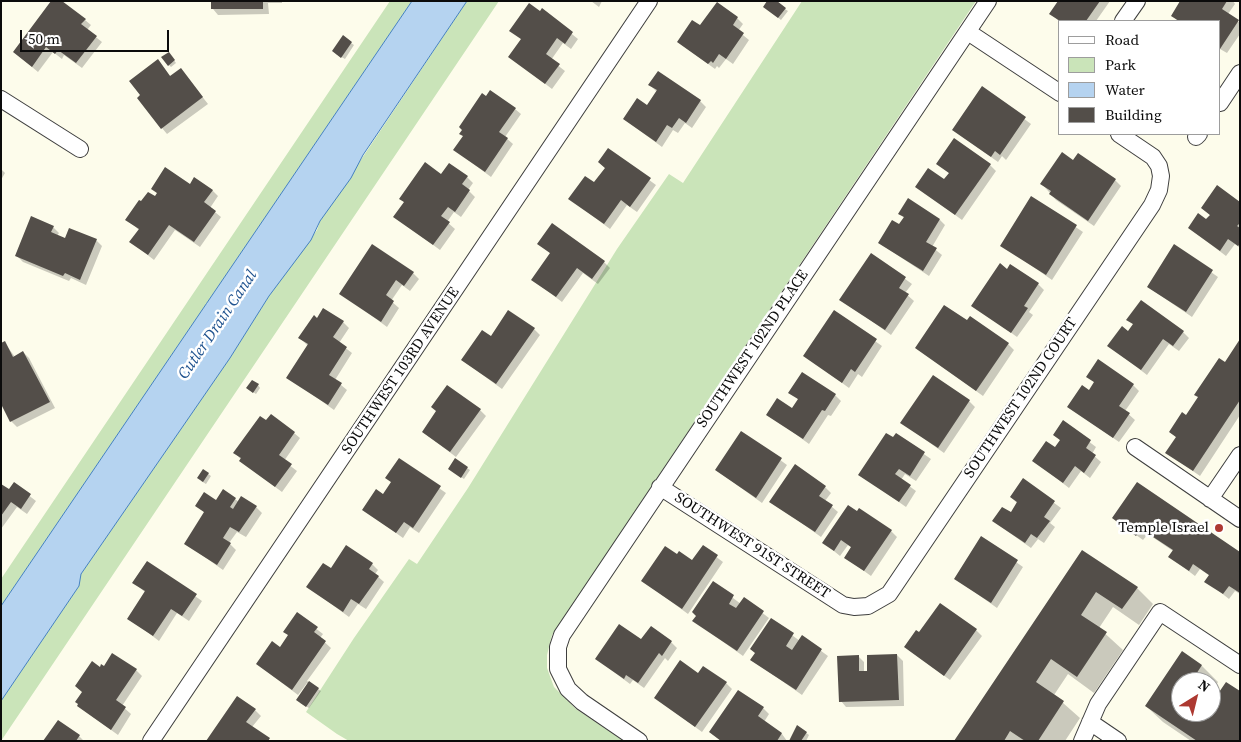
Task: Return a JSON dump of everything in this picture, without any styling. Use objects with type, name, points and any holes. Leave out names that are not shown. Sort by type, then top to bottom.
[{"type":"street","name":"SOUTHWEST 103RD AVENUE","points":[[152,741],[649,1]]},
{"type":"street","name":"SOUTHWEST 102ND PLACE","points":[[639,741],[582,702],[568,689],[558,670],[557,659],[560,641],[570,620],[988,1]]},
{"type":"street","points":[[1124,20],[1137,1]]},
{"type":"street","points":[[968,32],[1058,92]]},
{"type":"street","points":[[1222,95],[1240,73]]},
{"type":"street","points":[[1,99],[80,150]]},
{"type":"street","name":"SOUTHWEST 102ND COURT","points":[[843,605],[854,607],[868,606],[889,594],[1152,205],[1159,190],[1161,176],[1159,166],[1153,157],[1120,135]]},
{"type":"street","points":[[1135,447],[1240,519]]},
{"type":"street","points":[[1210,498],[1240,455]]},
{"type":"street","name":"SOUTHWEST 91ST STREET","points":[[660,487],[843,605]]},
{"type":"street","points":[[1082,741],[1098,704],[1160,612],[1240,665]]},
{"type":"street","points":[[1090,722],[1118,741]]},
{"type":"green space","points":[[390,1],[412,1],[1,606],[1,579]]},
{"type":"green space","points":[[467,1],[499,1],[1,741],[1,701],[79,586],[81,574],[230,358],[269,296],[317,230],[320,221]]},
{"type":"green space","points":[[802,1],[976,1],[552,635],[547,655],[547,668],[554,687],[576,709],[624,741],[349,741],[337,734],[306,712],[354,638],[409,559],[417,564],[468,488],[617,249],[669,174],[683,183]]},
{"type":"water","name":"Cutler Drain Canal","points":[[412,1],[467,1],[363,155],[351,178],[320,221],[311,240],[269,296],[230,358],[81,574],[79,586],[1,701],[1,606]]},
{"type":"building","points":[[51,1],[62,1],[86,19],[81,24],[97,36],[76,63],[58,50],[55,54],[46,47],[32,67],[13,52]]},
{"type":"building","points":[[211,1],[263,1],[263,9],[211,9]]},
{"type":"building","points":[[767,1],[777,1],[786,8],[778,18],[763,7]]},
{"type":"building","points":[[1058,1],[1100,1],[1087,20],[1058,20],[1049,14]]},
{"type":"building","points":[[1180,1],[1227,1],[1222,9],[1239,20],[1221,47],[1221,20],[1177,20],[1171,16]]},
{"type":"building","points":[[717,2],[738,17],[733,25],[744,33],[726,59],[719,54],[713,63],[711,61],[708,64],[677,42],[692,20],[700,25]]},
{"type":"building","points":[[529,3],[540,11],[542,8],[573,32],[565,44],[557,38],[546,54],[560,64],[545,84],[508,57],[521,39],[509,31]]},
{"type":"building","points":[[343,35],[352,42],[341,58],[332,51]]},
{"type":"building","points":[[169,52],[175,60],[168,66],[161,57]]},
{"type":"building","points":[[158,59],[170,76],[181,68],[203,97],[161,129],[137,98],[140,95],[129,81]]},
{"type":"building","points":[[658,71],[701,100],[686,123],[679,118],[672,128],[667,125],[656,142],[623,119],[637,98],[647,105],[657,90],[648,85]]},
{"type":"building","points":[[982,86],[1026,117],[1000,155],[995,151],[991,157],[952,130]]},
{"type":"building","points":[[490,90],[516,108],[499,132],[508,138],[485,172],[453,150],[463,136],[459,134],[462,130],[459,127],[482,93],[486,96]]},
{"type":"building","points":[[954,138],[991,164],[955,215],[915,187],[928,168],[944,179],[949,173],[936,164]]},
{"type":"building","points":[[608,148],[651,178],[630,207],[621,200],[604,224],[568,199],[585,176],[594,182],[605,168],[598,162]]},
{"type":"building","points":[[1062,152],[1073,160],[1078,153],[1116,179],[1088,221],[1049,194],[1051,191],[1040,184]]},
{"type":"building","points":[[425,162],[441,174],[449,163],[468,176],[462,184],[470,190],[455,212],[448,207],[441,216],[450,222],[433,245],[393,217],[404,202],[399,199]]},
{"type":"building","points":[[165,167],[190,184],[194,177],[213,190],[204,202],[216,211],[194,242],[169,225],[148,255],[129,242],[139,229],[125,220],[139,200],[141,201],[148,192],[155,196],[157,193],[151,189]]},
{"type":"building","points":[[1217,185],[1240,202],[1240,223],[1237,226],[1240,228],[1240,244],[1238,246],[1228,239],[1220,251],[1188,228],[1198,213],[1206,219],[1210,215],[1201,208]]},
{"type":"building","points":[[1031,196],[1077,225],[1046,275],[1000,246]]},
{"type":"building","points":[[908,198],[940,219],[926,242],[937,248],[923,271],[878,243],[892,220],[899,224],[904,217],[898,214]]},
{"type":"building","points":[[31,216],[54,226],[51,232],[65,238],[69,228],[97,239],[80,280],[65,273],[63,276],[15,256]]},
{"type":"building","points":[[552,223],[605,261],[592,279],[577,268],[556,297],[531,280],[550,253],[537,244]]},
{"type":"building","points":[[372,244],[414,272],[404,286],[396,280],[386,295],[394,301],[381,322],[339,294]]},
{"type":"building","points":[[1174,244],[1213,270],[1186,312],[1147,287]]},
{"type":"building","points":[[871,253],[906,277],[899,288],[909,294],[885,330],[839,300]]},
{"type":"building","points":[[1000,263],[1007,269],[1010,264],[1039,283],[1024,306],[1028,308],[1011,333],[971,306]]},
{"type":"building","points":[[1141,300],[1184,331],[1173,346],[1163,339],[1141,370],[1107,346],[1122,326],[1128,331],[1133,324],[1126,320]]},
{"type":"building","points":[[944,305],[967,320],[970,316],[1009,343],[976,391],[915,348]]},
{"type":"building","points":[[323,308],[344,321],[333,337],[347,347],[329,375],[342,383],[328,405],[286,378],[308,344],[298,338],[314,315],[317,318]]},
{"type":"building","points":[[508,310],[535,328],[496,384],[461,360],[482,330],[491,336]]},
{"type":"building","points":[[834,310],[877,339],[855,372],[851,369],[842,383],[803,356]]},
{"type":"building","points":[[1240,339],[1240,400],[1193,471],[1165,453],[1176,437],[1169,432],[1182,412],[1186,415],[1198,397],[1194,395],[1219,358],[1225,362]]},
{"type":"building","points":[[5,341],[13,357],[23,351],[50,402],[10,422],[1,404],[1,343]]},
{"type":"building","points":[[1098,359],[1134,384],[1119,406],[1130,413],[1113,438],[1067,407],[1082,385],[1089,390],[1094,382],[1086,377]]},
{"type":"building","points":[[802,372],[836,394],[825,411],[822,410],[803,439],[766,415],[777,398],[792,408],[798,399],[788,393]]},
{"type":"building","points":[[933,375],[970,400],[938,448],[900,423]]},
{"type":"building","points":[[252,380],[259,384],[253,393],[246,388]]},
{"type":"building","points":[[447,385],[481,409],[450,452],[422,432],[436,411],[431,407]]},
{"type":"building","points":[[271,414],[295,432],[279,455],[292,464],[275,487],[239,461],[241,458],[233,453],[260,416],[266,420]]},
{"type":"building","points":[[1063,420],[1091,440],[1086,448],[1096,455],[1084,473],[1075,466],[1063,483],[1032,461],[1046,441],[1055,447],[1060,440],[1053,435]]},
{"type":"building","points":[[741,431],[782,458],[756,498],[715,470]]},
{"type":"building","points":[[886,433],[893,437],[896,433],[925,452],[910,476],[899,469],[895,474],[911,485],[899,502],[858,475]]},
{"type":"building","points":[[399,458],[441,486],[413,528],[404,522],[396,533],[362,510],[376,489],[383,494],[391,482],[385,478]]},
{"type":"building","points":[[455,458],[468,467],[461,478],[448,469]]},
{"type":"building","points":[[795,464],[826,486],[819,496],[833,505],[815,532],[769,502]]},
{"type":"building","points":[[203,469],[209,473],[203,482],[197,478]]},
{"type":"building","points":[[1023,478],[1055,501],[1044,517],[1050,521],[1037,538],[1031,534],[1025,543],[992,521],[1002,507],[1011,512],[1017,502],[1010,497]]},
{"type":"building","points":[[14,482],[31,494],[21,509],[11,502],[1,516],[1,484],[9,489]]},
{"type":"building","points":[[1137,482],[1240,552],[1240,593],[1229,586],[1223,594],[1204,582],[1209,575],[1193,564],[1189,571],[1168,557],[1173,550],[1141,529],[1136,536],[1112,518]]},
{"type":"building","points":[[223,489],[236,498],[230,507],[233,509],[241,496],[257,506],[239,532],[230,527],[223,538],[231,543],[217,565],[184,544],[204,512],[195,506],[204,492],[216,500]]},
{"type":"building","points":[[848,505],[857,511],[859,508],[892,530],[864,571],[844,558],[851,547],[841,540],[834,551],[822,543]]},
{"type":"building","points":[[981,536],[1018,560],[991,603],[954,579]]},
{"type":"building","points":[[346,545],[373,563],[369,569],[379,576],[359,604],[351,599],[343,612],[306,587],[323,563],[331,568]]},
{"type":"building","points":[[703,545],[718,555],[682,609],[641,581],[665,546],[677,554],[679,551],[692,560]]},
{"type":"building","points":[[1082,550],[1138,587],[1122,609],[1096,592],[1081,615],[1107,632],[1077,677],[1051,659],[1036,682],[1064,701],[1038,741],[1025,741],[1010,731],[1004,741],[954,741]]},
{"type":"building","points":[[147,561],[197,594],[182,616],[171,609],[153,636],[127,619],[145,591],[132,583]]},
{"type":"building","points":[[713,581],[734,595],[729,604],[736,608],[744,597],[764,611],[737,651],[692,621],[696,616],[692,612]]},
{"type":"building","points":[[940,603],[977,629],[944,676],[904,647],[916,630],[919,632]]},
{"type":"building","points":[[297,612],[318,627],[314,632],[326,641],[292,690],[256,664],[272,641],[280,647],[288,635],[283,632]]},
{"type":"building","points":[[771,618],[794,633],[786,646],[792,650],[802,635],[822,649],[796,690],[750,660],[755,653],[750,649]]},
{"type":"building","points":[[619,624],[641,639],[651,626],[672,641],[662,656],[659,653],[638,683],[626,675],[624,679],[595,659]]},
{"type":"building","points":[[1182,651],[1202,665],[1197,672],[1171,672],[1171,722],[1221,722],[1221,689],[1226,682],[1240,691],[1240,741],[1197,741],[1145,706]]},
{"type":"building","points":[[112,653],[137,669],[116,700],[126,707],[111,730],[77,706],[78,704],[75,702],[82,692],[75,686],[92,661],[100,667],[101,664],[104,666]]},
{"type":"building","points":[[897,654],[899,700],[839,702],[837,656],[859,655],[859,671],[867,671],[867,655]]},
{"type":"building","points":[[680,660],[698,673],[703,666],[727,682],[695,727],[654,698]]},
{"type":"building","points":[[309,681],[319,688],[306,707],[296,700]]},
{"type":"building","points":[[738,690],[764,707],[758,716],[782,733],[777,741],[721,741],[709,732]]},
{"type":"building","points":[[237,696],[256,709],[246,722],[270,738],[268,741],[206,741]]},
{"type":"building","points":[[58,720],[80,735],[76,741],[43,741]]},
{"type":"building","points":[[797,725],[807,732],[801,741],[789,741]]},
{"type":"place","name":"Temple Israel","points":[[1219,528]]}]
